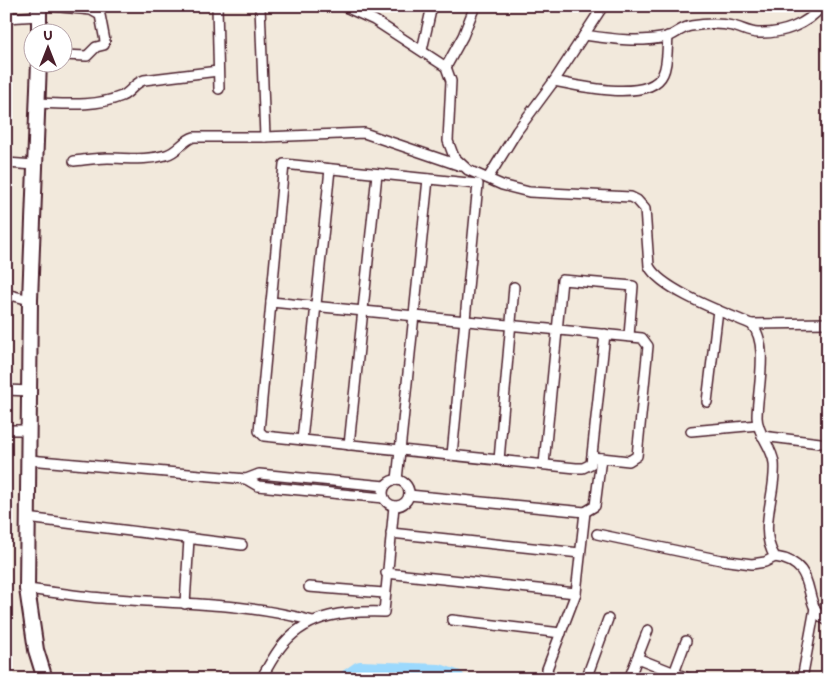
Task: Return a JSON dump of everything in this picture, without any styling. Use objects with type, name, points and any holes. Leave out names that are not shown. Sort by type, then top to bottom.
[{"type":"main road","points":[[39,72],[30,300],[27,589],[33,638],[45,679]]},
{"type":"street","points":[[51,6],[91,10],[100,15],[102,19],[104,45],[96,47],[87,56],[72,56]]},
{"type":"street","points":[[217,6],[219,89]]},
{"type":"street","points":[[260,6],[266,137]]},
{"type":"street","points":[[343,6],[362,13],[446,67],[451,81],[448,141],[454,157],[462,166]]},
{"type":"street","points":[[422,50],[432,6]]},
{"type":"street","points":[[446,67],[464,36],[475,6]]},
{"type":"street","points":[[488,178],[517,131],[554,81],[603,6]]},
{"type":"street","points":[[584,35],[627,41],[668,36],[689,26],[732,26],[756,33],[774,32],[806,21],[815,15],[822,6]]},
{"type":"street","points":[[6,18],[39,11]]},
{"type":"street","points":[[554,81],[608,92],[648,87],[658,81],[664,74],[668,36]]},
{"type":"street","points":[[38,103],[88,104],[124,95],[138,82],[144,80],[218,71]]},
{"type":"street","points":[[74,162],[97,158],[136,160],[161,156],[174,152],[186,140],[194,137],[266,137],[364,133],[462,166],[502,186],[529,192],[622,197],[637,200],[644,209],[649,266],[652,273],[667,285],[752,324],[828,323]]},
{"type":"street","points":[[6,163],[35,165]]},
{"type":"street","points":[[452,455],[478,184],[284,164],[259,431],[264,436],[349,445],[583,468],[591,464],[596,458]]},
{"type":"street","points":[[302,440],[330,169]]},
{"type":"street","points":[[349,445],[378,174]]},
{"type":"street","points":[[397,480],[428,179]]},
{"type":"street","points":[[544,464],[562,280],[633,286],[629,336]]},
{"type":"street","points":[[499,460],[514,287]]},
{"type":"street","points":[[6,294],[30,300]]},
{"type":"street","points":[[271,302],[642,338],[648,346],[637,456],[629,461],[596,458]]},
{"type":"street","points":[[707,402],[718,310]]},
{"type":"street","points":[[752,324],[759,335],[761,349],[758,425],[774,462],[768,525],[770,546],[776,557]]},
{"type":"street","points":[[409,495],[585,512],[591,510],[594,506],[605,334]]},
{"type":"street","points":[[6,390],[30,391]]},
{"type":"street","points":[[691,431],[758,425]]},
{"type":"street","points":[[6,430],[28,430]]},
{"type":"street","points":[[762,436],[820,443]]},
{"type":"street","points":[[29,460],[246,479],[258,486],[384,498],[394,506],[404,504],[409,495],[407,487],[397,480],[390,481],[383,491],[384,498]]},
{"type":"street","points":[[246,479],[259,474],[385,486]]},
{"type":"street","points":[[261,679],[283,643],[314,621],[350,611],[384,612],[384,593],[394,506]]},
{"type":"street","points":[[550,679],[547,669],[576,593],[585,512]]},
{"type":"street","points":[[27,518],[242,545]]},
{"type":"street","points":[[391,533],[580,553]]},
{"type":"street","points":[[597,534],[729,561],[752,564],[765,562],[776,557],[793,561],[801,569],[815,608],[802,679]]},
{"type":"street","points":[[185,604],[189,539]]},
{"type":"street","points":[[386,573],[576,593]]},
{"type":"street","points":[[309,587],[384,593]]},
{"type":"street","points":[[27,589],[101,598],[250,609],[286,614],[314,621]]},
{"type":"street","points":[[815,608],[828,621]]},
{"type":"street","points":[[586,679],[608,619]]},
{"type":"street","points":[[452,620],[561,633]]},
{"type":"street","points":[[629,679],[648,630]]},
{"type":"street","points":[[674,673],[686,641]]},
{"type":"street","points":[[637,658],[690,679]]},
{"type":"waterway","points":[[347,679],[360,670],[439,673],[456,679]]}]
